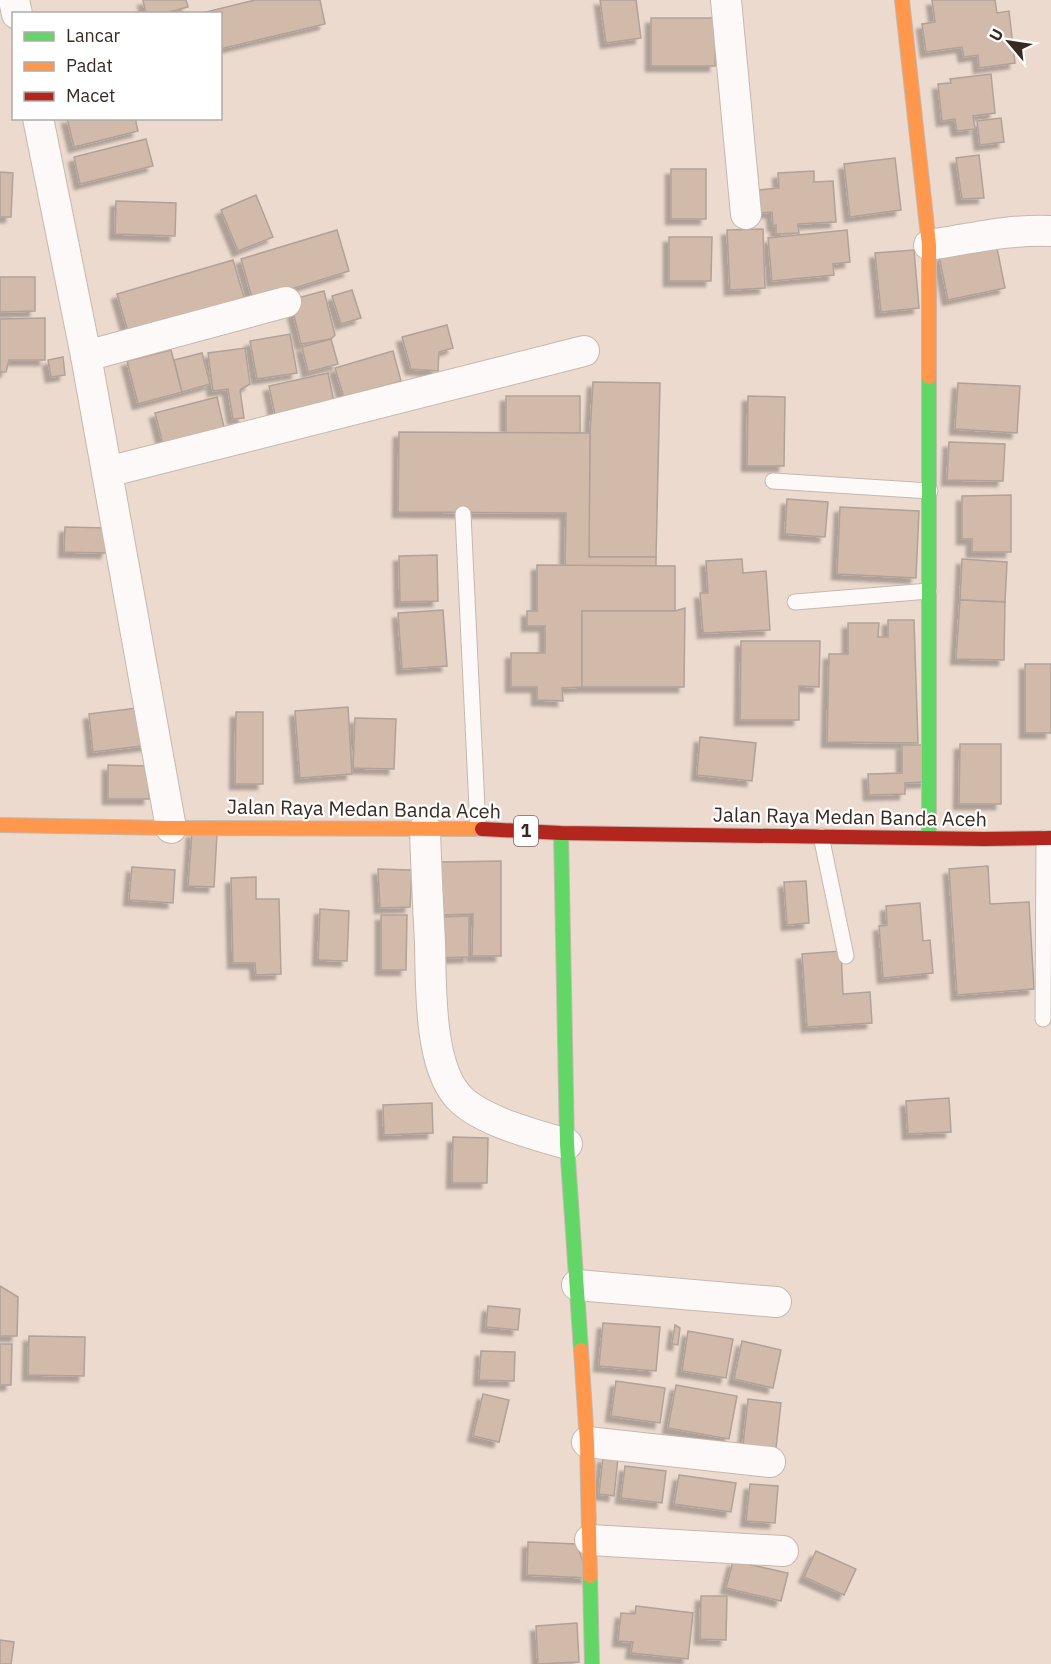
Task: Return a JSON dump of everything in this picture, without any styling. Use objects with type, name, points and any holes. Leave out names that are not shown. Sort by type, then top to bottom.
[{"type":"main road","points":[[902,0],[929,245],[929,837]]},
{"type":"main road","name":"Jalan Raya Medan Banda Aceh","points":[[0,825],[171,828],[478,828],[561,833],[1048,838]]},
{"type":"main road","points":[[561,833],[567,1144],[587,1442],[592,1664]]},
{"type":"street","points":[[726,0],[746,214]]},
{"type":"street","points":[[38,120],[86,356],[171,828]]},
{"type":"street","points":[[929,245],[989,234],[1030,230],[1051,231]]},
{"type":"street","points":[[86,356],[286,302]]},
{"type":"street","points":[[107,472],[584,351]]},
{"type":"street","points":[[425,828],[433,1024],[442,1066],[448,1081],[456,1095],[475,1110],[524,1131],[567,1144]]},
{"type":"street","points":[[577,1285],[776,1302]]},
{"type":"street","points":[[587,1442],[770,1462]]},
{"type":"street","points":[[590,1540],[783,1551]]},
{"type":"lane","points":[[773,482],[930,491]]},
{"type":"lane","points":[[463,514],[478,828]]},
{"type":"lane","points":[[795,602],[929,591]]},
{"type":"lane","points":[[820,836],[846,956]]},
{"type":"lane","points":[[1043,1019],[1048,838]]},
{"type":"building","points":[[143,0],[186,0],[188,7],[169,12],[146,12]]},
{"type":"building","points":[[255,0],[320,0],[325,24],[222,49],[222,12],[206,12]]},
{"type":"building","points":[[600,0],[636,0],[641,38],[606,43]]},
{"type":"building","points":[[932,0],[995,0],[997,13],[1009,11],[1015,63],[979,68],[978,55],[964,57],[962,47],[926,52],[922,24],[935,22]]},
{"type":"building","points":[[651,18],[716,18],[715,66],[651,66]]},
{"type":"building","points":[[991,74],[995,113],[973,116],[975,129],[957,131],[955,119],[942,121],[938,84],[951,83],[950,79]]},
{"type":"building","points":[[1001,118],[1004,142],[980,145],[977,121]]},
{"type":"building","points":[[67,120],[135,120],[138,131],[74,147]]},
{"type":"building","points":[[146,139],[153,166],[80,184],[74,157]]},
{"type":"building","points":[[979,155],[984,198],[962,199],[956,158]]},
{"type":"building","points":[[895,158],[901,210],[850,217],[844,164]]},
{"type":"building","points":[[671,169],[706,169],[706,219],[671,219]]},
{"type":"building","points":[[814,171],[814,182],[833,181],[836,222],[798,224],[799,233],[776,234],[772,212],[760,213],[759,190],[779,188],[778,173]]},
{"type":"building","points":[[0,172],[13,173],[11,217],[0,217]]},
{"type":"building","points":[[256,195],[273,237],[238,251],[221,210]]},
{"type":"building","points":[[116,201],[176,203],[175,236],[115,234]]},
{"type":"building","points":[[763,229],[765,288],[730,290],[727,230]]},
{"type":"building","points":[[337,230],[349,271],[253,301],[241,259]]},
{"type":"building","points":[[847,230],[850,262],[833,264],[834,275],[772,281],[768,238]]},
{"type":"building","points":[[669,237],[712,237],[711,281],[669,281]]},
{"type":"building","points":[[996,243],[1005,288],[948,300],[939,256]]},
{"type":"building","points":[[914,250],[919,308],[881,312],[875,253]]},
{"type":"building","points":[[233,260],[245,301],[129,335],[117,294]]},
{"type":"building","points":[[0,277],[35,277],[35,311],[0,312]]},
{"type":"building","points":[[352,290],[361,318],[341,324],[332,296]]},
{"type":"building","points":[[324,291],[335,335],[331,339],[301,344],[290,300]]},
{"type":"building","points":[[45,318],[45,360],[9,360],[6,372],[0,372],[0,319]]},
{"type":"building","points":[[447,325],[453,348],[439,352],[438,371],[411,369],[402,337]]},
{"type":"building","points":[[290,334],[297,373],[257,379],[250,341]]},
{"type":"building","points":[[331,339],[338,364],[308,372],[302,347]]},
{"type":"building","points":[[245,348],[250,384],[240,390],[244,418],[233,419],[228,389],[213,391],[208,353]]},
{"type":"building","points":[[171,350],[182,392],[138,404],[127,361]]},
{"type":"building","points":[[393,351],[401,381],[344,398],[335,368]]},
{"type":"building","points":[[202,353],[210,384],[182,392],[174,360]]},
{"type":"building","points":[[63,357],[65,375],[51,377],[48,360]]},
{"type":"building","points":[[328,373],[334,402],[275,415],[269,386]]},
{"type":"building","points":[[593,382],[660,383],[656,557],[589,557],[590,433]]},
{"type":"building","points":[[958,383],[1020,386],[1017,433],[955,429]]},
{"type":"building","points":[[506,396],[580,396],[580,433],[506,433]]},
{"type":"building","points":[[748,396],[785,397],[784,466],[747,466]]},
{"type":"building","points":[[217,397],[224,427],[163,444],[155,413]]},
{"type":"building","points":[[399,432],[590,433],[589,557],[656,557],[656,567],[565,566],[566,513],[398,512]]},
{"type":"building","points":[[949,442],[1005,444],[1003,481],[947,480]]},
{"type":"building","points":[[1011,495],[1011,552],[972,552],[972,539],[962,539],[962,496]]},
{"type":"building","points":[[787,499],[828,502],[825,537],[785,534]]},
{"type":"building","points":[[840,507],[919,511],[916,578],[837,574]]},
{"type":"building","points":[[65,527],[106,528],[111,537],[106,553],[64,552]]},
{"type":"building","points":[[437,555],[438,601],[400,602],[399,556]]},
{"type":"building","points":[[742,559],[743,573],[766,571],[770,630],[703,633],[700,593],[708,593],[706,561]]},
{"type":"building","points":[[962,559],[1007,562],[1005,602],[960,600]]},
{"type":"building","points":[[537,565],[675,566],[675,611],[582,611],[582,687],[562,688],[563,701],[537,700],[537,687],[511,687],[511,653],[545,653],[545,626],[527,626],[527,611],[537,611]]},
{"type":"building","points":[[960,600],[1005,602],[1004,660],[956,659]]},
{"type":"building","points":[[685,608],[684,687],[582,687],[582,611],[675,611]]},
{"type":"building","points":[[443,610],[447,666],[402,669],[398,613]]},
{"type":"building","points":[[888,620],[914,620],[918,743],[827,742],[829,654],[848,654],[848,623],[879,623],[878,637],[888,637]]},
{"type":"building","points":[[741,641],[820,641],[819,687],[799,686],[799,720],[740,720]]},
{"type":"building","points":[[1025,664],[1051,664],[1051,733],[1025,733]]},
{"type":"building","points":[[145,707],[149,745],[93,752],[89,714]]},
{"type":"building","points":[[348,707],[352,774],[300,778],[295,711]]},
{"type":"building","points":[[236,712],[263,712],[263,784],[235,784]]},
{"type":"building","points":[[355,718],[396,719],[394,769],[353,768]]},
{"type":"building","points":[[700,737],[756,743],[752,781],[697,775]]},
{"type":"building","points":[[960,744],[1001,744],[1001,804],[959,804]]},
{"type":"building","points":[[902,745],[926,745],[927,782],[905,783],[905,794],[869,795],[868,774],[902,773]]},
{"type":"building","points":[[108,765],[149,766],[149,799],[108,799]]},
{"type":"building","points":[[192,832],[217,834],[214,887],[188,886]]},
{"type":"building","points":[[501,861],[501,956],[472,956],[473,914],[441,915],[440,862]]},
{"type":"building","points":[[988,866],[990,904],[1029,902],[1034,989],[957,995],[949,869]]},
{"type":"building","points":[[132,867],[175,870],[173,903],[129,900]]},
{"type":"building","points":[[378,869],[412,870],[410,907],[380,908]]},
{"type":"building","points":[[256,877],[256,899],[279,899],[281,974],[256,975],[255,963],[233,963],[231,878]]},
{"type":"building","points":[[806,881],[809,923],[787,925],[784,882]]},
{"type":"building","points":[[920,903],[923,941],[930,940],[933,973],[883,978],[879,926],[887,925],[886,906]]},
{"type":"building","points":[[320,909],[349,911],[347,961],[318,960]]},
{"type":"building","points":[[381,915],[407,915],[406,970],[381,970]]},
{"type":"building","points":[[469,916],[469,957],[440,958],[440,917]]},
{"type":"building","points":[[841,951],[843,994],[870,992],[872,1023],[807,1027],[802,954]]},
{"type":"building","points":[[949,1098],[951,1132],[908,1134],[906,1101]]},
{"type":"building","points":[[432,1103],[433,1133],[384,1135],[383,1105]]},
{"type":"building","points":[[453,1137],[488,1138],[487,1183],[452,1183]]},
{"type":"building","points":[[0,1286],[18,1297],[17,1336],[0,1336]]},
{"type":"building","points":[[488,1306],[520,1309],[518,1330],[486,1327]]},
{"type":"building","points":[[603,1323],[660,1327],[656,1371],[599,1366]]},
{"type":"building","points":[[675,1325],[680,1328],[678,1345],[672,1344]]},
{"type":"building","points":[[688,1331],[733,1339],[726,1378],[682,1371]]},
{"type":"building","points":[[29,1336],[85,1337],[84,1376],[28,1375]]},
{"type":"building","points":[[742,1341],[781,1350],[773,1388],[734,1379]]},
{"type":"building","points":[[0,1344],[12,1344],[11,1385],[0,1385]]},
{"type":"building","points":[[481,1351],[515,1352],[514,1381],[479,1380]]},
{"type":"building","points":[[616,1381],[665,1388],[660,1423],[611,1416]]},
{"type":"building","points":[[676,1385],[737,1396],[729,1439],[668,1428]]},
{"type":"building","points":[[483,1394],[509,1400],[499,1442],[473,1436]]},
{"type":"building","points":[[748,1399],[781,1403],[776,1448],[743,1445]]},
{"type":"building","points":[[603,1457],[618,1458],[614,1496],[599,1494]]},
{"type":"building","points":[[625,1466],[666,1471],[662,1503],[621,1498]]},
{"type":"building","points":[[679,1475],[736,1483],[731,1512],[674,1504]]},
{"type":"building","points":[[750,1484],[778,1486],[775,1523],[746,1521]]},
{"type":"building","points":[[528,1542],[577,1544],[588,1578],[527,1575]]},
{"type":"building","points":[[816,1551],[856,1569],[844,1595],[804,1577]]},
{"type":"building","points":[[733,1561],[788,1573],[781,1601],[726,1588]]},
{"type":"building","points":[[701,1596],[727,1596],[726,1640],[700,1639]]},
{"type":"building","points":[[636,1606],[693,1613],[688,1659],[631,1653],[633,1642],[618,1641],[621,1613],[635,1614]]},
{"type":"building","points":[[577,1623],[579,1662],[538,1664],[536,1626]]},
{"type":"building","points":[[0,1640],[14,1642],[11,1664],[0,1664]]},
{"type":"traffic: fast","points":[[929,377],[929,837]]},
{"type":"traffic: fast","points":[[561,833],[567,1144],[581,1350]]},
{"type":"traffic: fast","points":[[590,1576],[592,1664]]},
{"type":"traffic: slow","points":[[902,0],[929,245],[929,377]]},
{"type":"traffic: slow","points":[[0,825],[482,829]]},
{"type":"traffic: slow","points":[[581,1350],[587,1442],[590,1576]]},
{"type":"traffic: jam","points":[[482,829],[561,833],[1051,838]]}]
